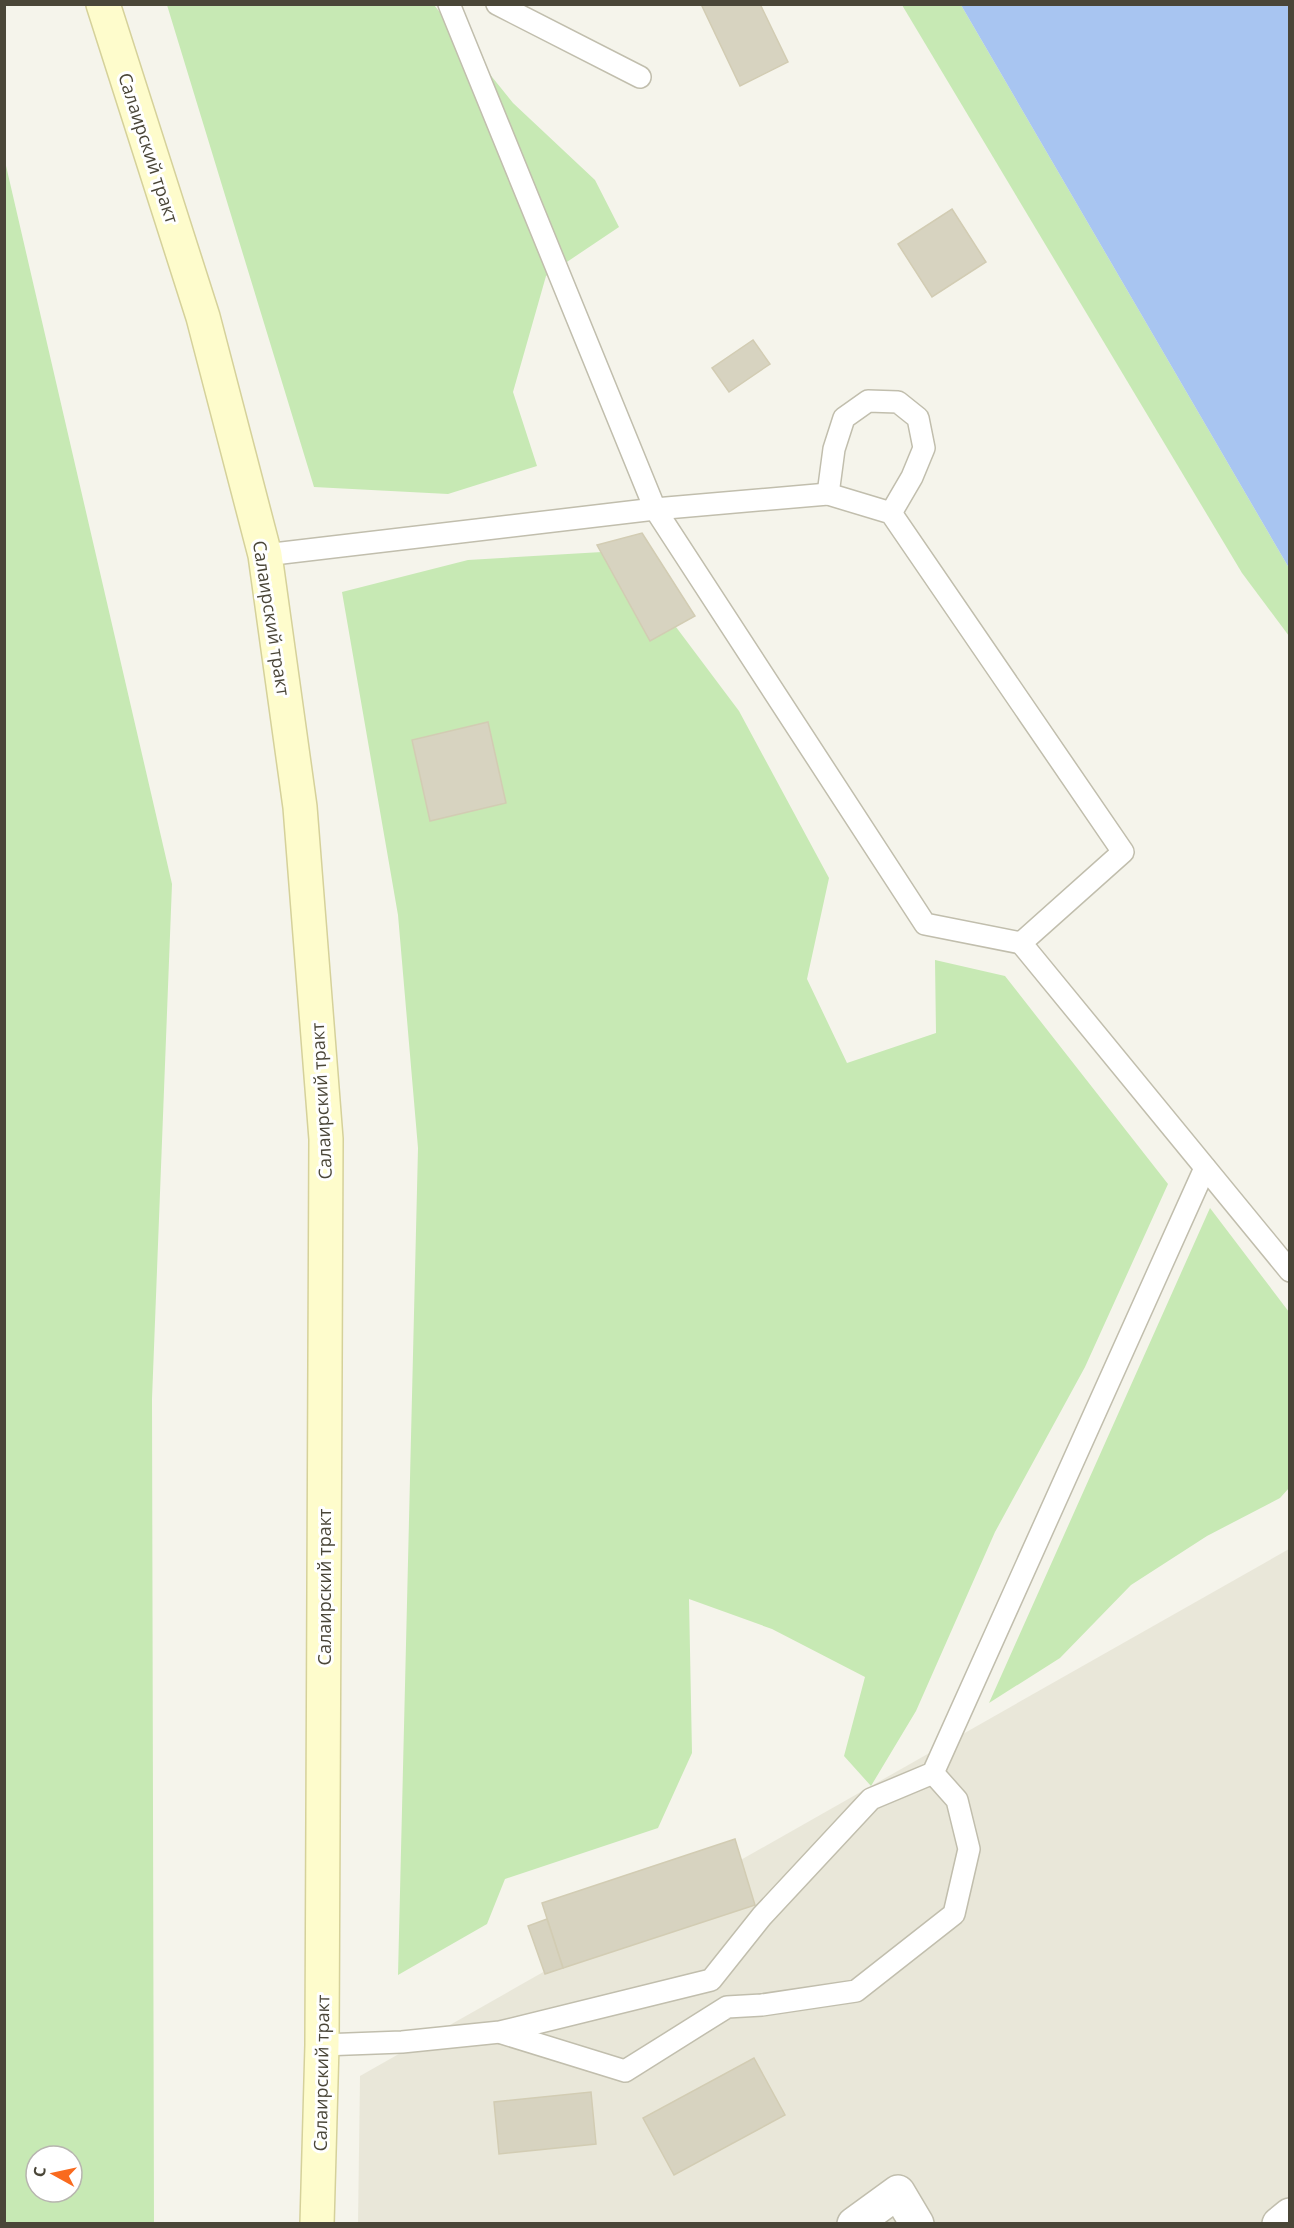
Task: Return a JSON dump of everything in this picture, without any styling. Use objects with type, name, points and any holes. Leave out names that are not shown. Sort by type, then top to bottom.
[{"type":"street","name":"Салаирский тракт","points":[[103,4],[203,317],[264,555],[300,807],[326,1139],[322,2045],[317,2223]]},
{"type":"street","points":[[854,2223],[898,2192],[917,2223]]},
{"type":"street","points":[[1279,2223],[1290,2215]]},
{"type":"lane","points":[[449,4],[655,509],[925,924],[1021,944],[1290,1271]]},
{"type":"lane","points":[[497,4],[640,77]]},
{"type":"lane","points":[[828,494],[834,449],[844,418],[868,401],[898,402],[918,418],[924,448],[912,477],[891,513]]},
{"type":"lane","points":[[264,555],[655,509],[828,494],[891,513],[1123,852],[1021,944]]},
{"type":"lane","points":[[322,2045],[402,2042],[500,2032],[711,1980],[762,1916],[872,1799],[933,1773],[1205,1168]]},
{"type":"lane","points":[[500,2032],[625,2071],[727,2007],[762,2005],[856,1991],[954,1914],[969,1849],[957,1800],[933,1773]]},
{"type":"lane","points":[[711,1980],[727,2007]]},
{"type":"shaded area","points":[[1289,1549],[1289,2223],[358,2224],[360,2076]]},
{"type":"green space","points":[[167,5],[434,5],[513,103],[595,180],[619,227],[546,276],[513,392],[537,466],[448,494],[314,487]]},
{"type":"green space","points":[[902,5],[961,5],[1289,568],[1289,636],[1242,573]]},
{"type":"green space","points":[[4,157],[172,884],[152,1399],[154,2223],[5,2223]]},
{"type":"green space","points":[[619,551],[739,711],[829,878],[807,979],[847,1063],[936,1033],[935,960],[1005,976],[1168,1184],[1085,1367],[995,1532],[916,1711],[871,1786],[844,1756],[865,1677],[772,1629],[689,1599],[692,1753],[658,1828],[505,1879],[487,1924],[398,1975],[418,1148],[398,915],[342,592],[468,560]]},
{"type":"green space","points":[[1210,1208],[1289,1312],[1289,1488],[1280,1498],[1207,1536],[1131,1585],[1060,1658],[989,1703]]},
{"type":"water","points":[[961,5],[1289,5],[1289,568]]},
{"type":"building","points":[[701,4],[760,4],[788,62],[740,86]]},
{"type":"building","points":[[952,209],[986,262],[932,297],[898,244]]},
{"type":"building","points":[[753,340],[770,364],[729,392],[712,368]]},
{"type":"building","points":[[642,533],[695,616],[650,641],[597,545]]},
{"type":"building","points":[[488,722],[506,803],[430,821],[412,740]]},
{"type":"building","points":[[735,1839],[755,1905],[563,1968],[542,1903]]},
{"type":"building","points":[[547,1919],[563,1968],[545,1974],[528,1926]]},
{"type":"building","points":[[754,2058],[785,2115],[674,2175],[643,2118]]},
{"type":"building","points":[[591,2092],[596,2144],[499,2154],[494,2102]]}]
